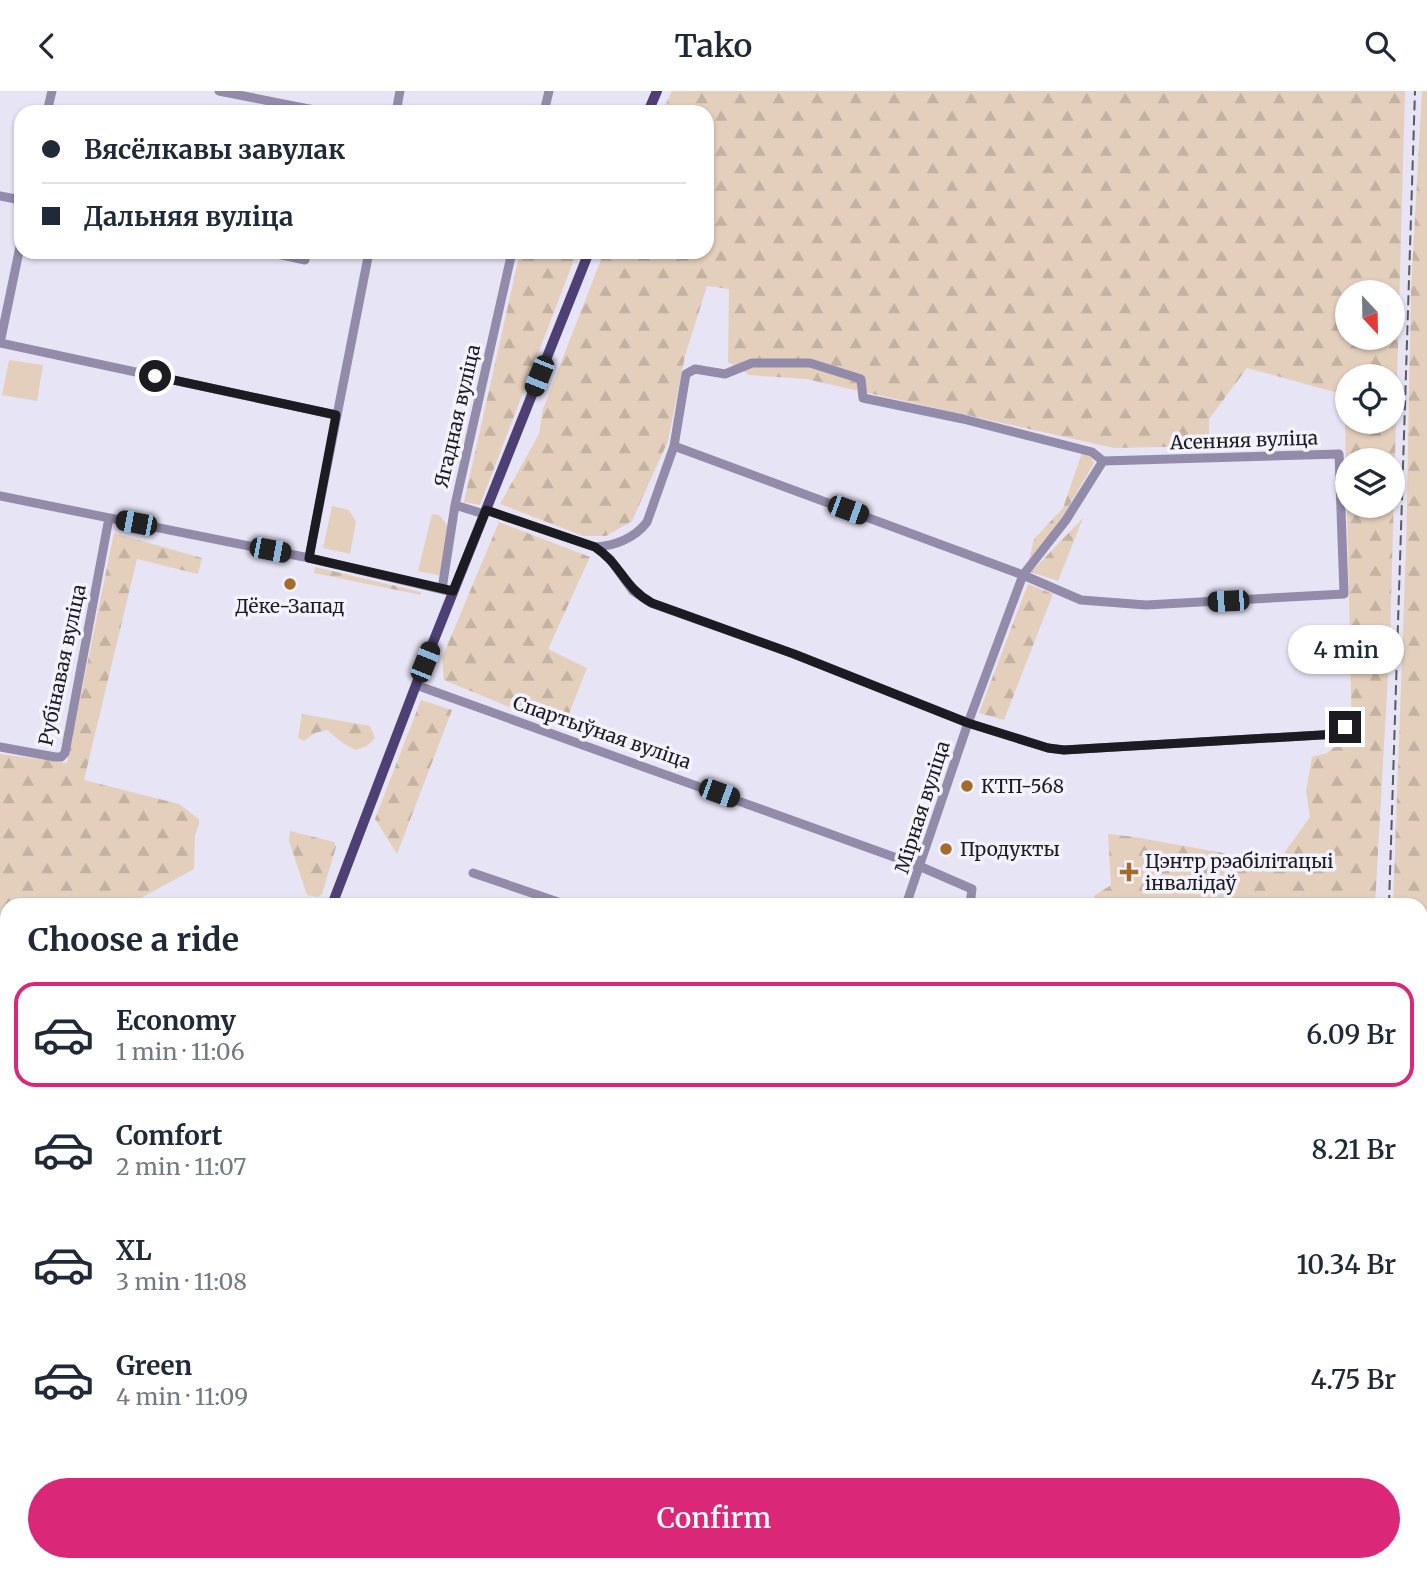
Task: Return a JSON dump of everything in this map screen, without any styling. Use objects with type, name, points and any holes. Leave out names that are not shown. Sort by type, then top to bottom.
[{"type":"main road","points":[[334,898],[453,591],[587,259]]},
{"type":"street","points":[[219,91],[289,105]]},
{"type":"street","points":[[17,259],[0,343],[336,415]]},
{"type":"street","points":[[300,259],[305,260]]},
{"type":"street","points":[[309,558],[368,259]]},
{"type":"street","name":"Ягадная вуліца","points":[[442,589],[455,505],[510,259]]},
{"type":"street","points":[[595,547],[609,546],[641,530],[648,522],[674,446],[687,374],[690,370],[725,374],[752,363],[810,363],[861,379],[863,398],[963,419],[1092,452],[1103,461]]},
{"type":"street","points":[[674,446],[1023,575]]},
{"type":"street","name":"Асенняя вуліца","points":[[1023,575],[1081,600],[1109,604],[1146,605],[1344,594],[1339,454],[1103,461]]},
{"type":"street","name":"Мірная вуліца","points":[[908,898],[968,723],[1023,575],[1066,520],[1103,461]]},
{"type":"street","points":[[0,496],[309,558],[453,591]]},
{"type":"street","points":[[455,505],[595,547],[610,559],[633,591],[652,603],[794,654],[968,723],[1048,748],[1064,750],[1338,734],[1345,727]]},
{"type":"street","name":"Рубінавая вуліца","points":[[0,747],[55,757],[61,757],[65,753],[109,518]]},
{"type":"street","name":"Спартыўная вуліца","points":[[416,685],[919,866],[972,889],[971,898]]},
{"type":"street","points":[[473,873],[546,898]]},
{"type":"green space","points":[[672,91],[1405,91],[1400,280],[1335,280],[1335,350],[1398,350],[1398,364],[1335,364],[1335,392],[1247,368],[1209,419],[1209,446],[1114,448],[806,379],[749,375],[728,362],[729,289],[707,286],[685,356],[668,441],[632,521],[606,536],[583,536],[500,504],[539,434],[543,409],[601,259],[714,259],[714,105],[665,105]]},
{"type":"green space","points":[[1422,91],[1427,91],[1427,898],[1393,898],[1406,550],[1411,290]]},
{"type":"green space","points":[[518,259],[574,259],[480,505],[464,502]]},
{"type":"green space","points":[[9,360],[43,365],[37,401],[2,395]]},
{"type":"green space","points":[[1345,434],[1396,434],[1395,448],[1346,448]]},
{"type":"green space","points":[[1082,453],[1090,455],[1094,463],[1059,523],[1029,560],[1034,539],[1063,508]]},
{"type":"green space","points":[[332,506],[349,510],[356,522],[350,554],[323,548]]},
{"type":"green space","points":[[432,514],[439,515],[449,527],[441,576],[418,571]]},
{"type":"green space","points":[[1083,518],[1058,581],[1031,572]]},
{"type":"green space","points":[[1347,518],[1393,518],[1390,639],[1375,898],[1094,898],[1111,885],[1108,834],[1277,863],[1310,817],[1306,791],[1312,757],[1327,753],[1352,733]]},
{"type":"green space","points":[[499,522],[590,557],[548,649],[587,668],[563,729],[444,680],[442,658]]},
{"type":"green space","points":[[114,533],[202,558],[198,574],[137,559],[84,780],[179,804],[199,819],[195,835],[194,869],[141,898],[0,898],[0,754],[67,763]]},
{"type":"green space","points":[[315,567],[421,592],[421,595],[314,573]]},
{"type":"green space","points":[[1028,584],[1053,594],[1004,720],[979,713]]},
{"type":"green space","points":[[421,700],[452,710],[397,854],[375,819]]},
{"type":"green space","points":[[302,714],[370,726],[375,738],[367,746],[356,750],[327,730],[315,733],[304,741],[298,738]]},
{"type":"green space","points":[[290,831],[334,842],[336,847],[322,894],[318,897],[307,895],[289,841]]},
{"type":"railway","points":[[1389,898],[1415,91]]},
{"type":"place","name":"Дёке-Запад","points":[[290,584]]},
{"type":"place","name":"КТП-568","points":[[967,786]]},
{"type":"place","name":"Продукты","points":[[946,849]]},
{"type":"place","name":"Цэнтр рэабілітацыі інвалідаў","points":[[1129,872]]},
{"type":"route","points":[[155,376],[336,415],[309,558],[453,591],[486,510],[595,547],[610,559],[633,591],[665,609],[794,654],[968,723],[1048,748],[1064,750],[1338,734],[1345,727]]}]
